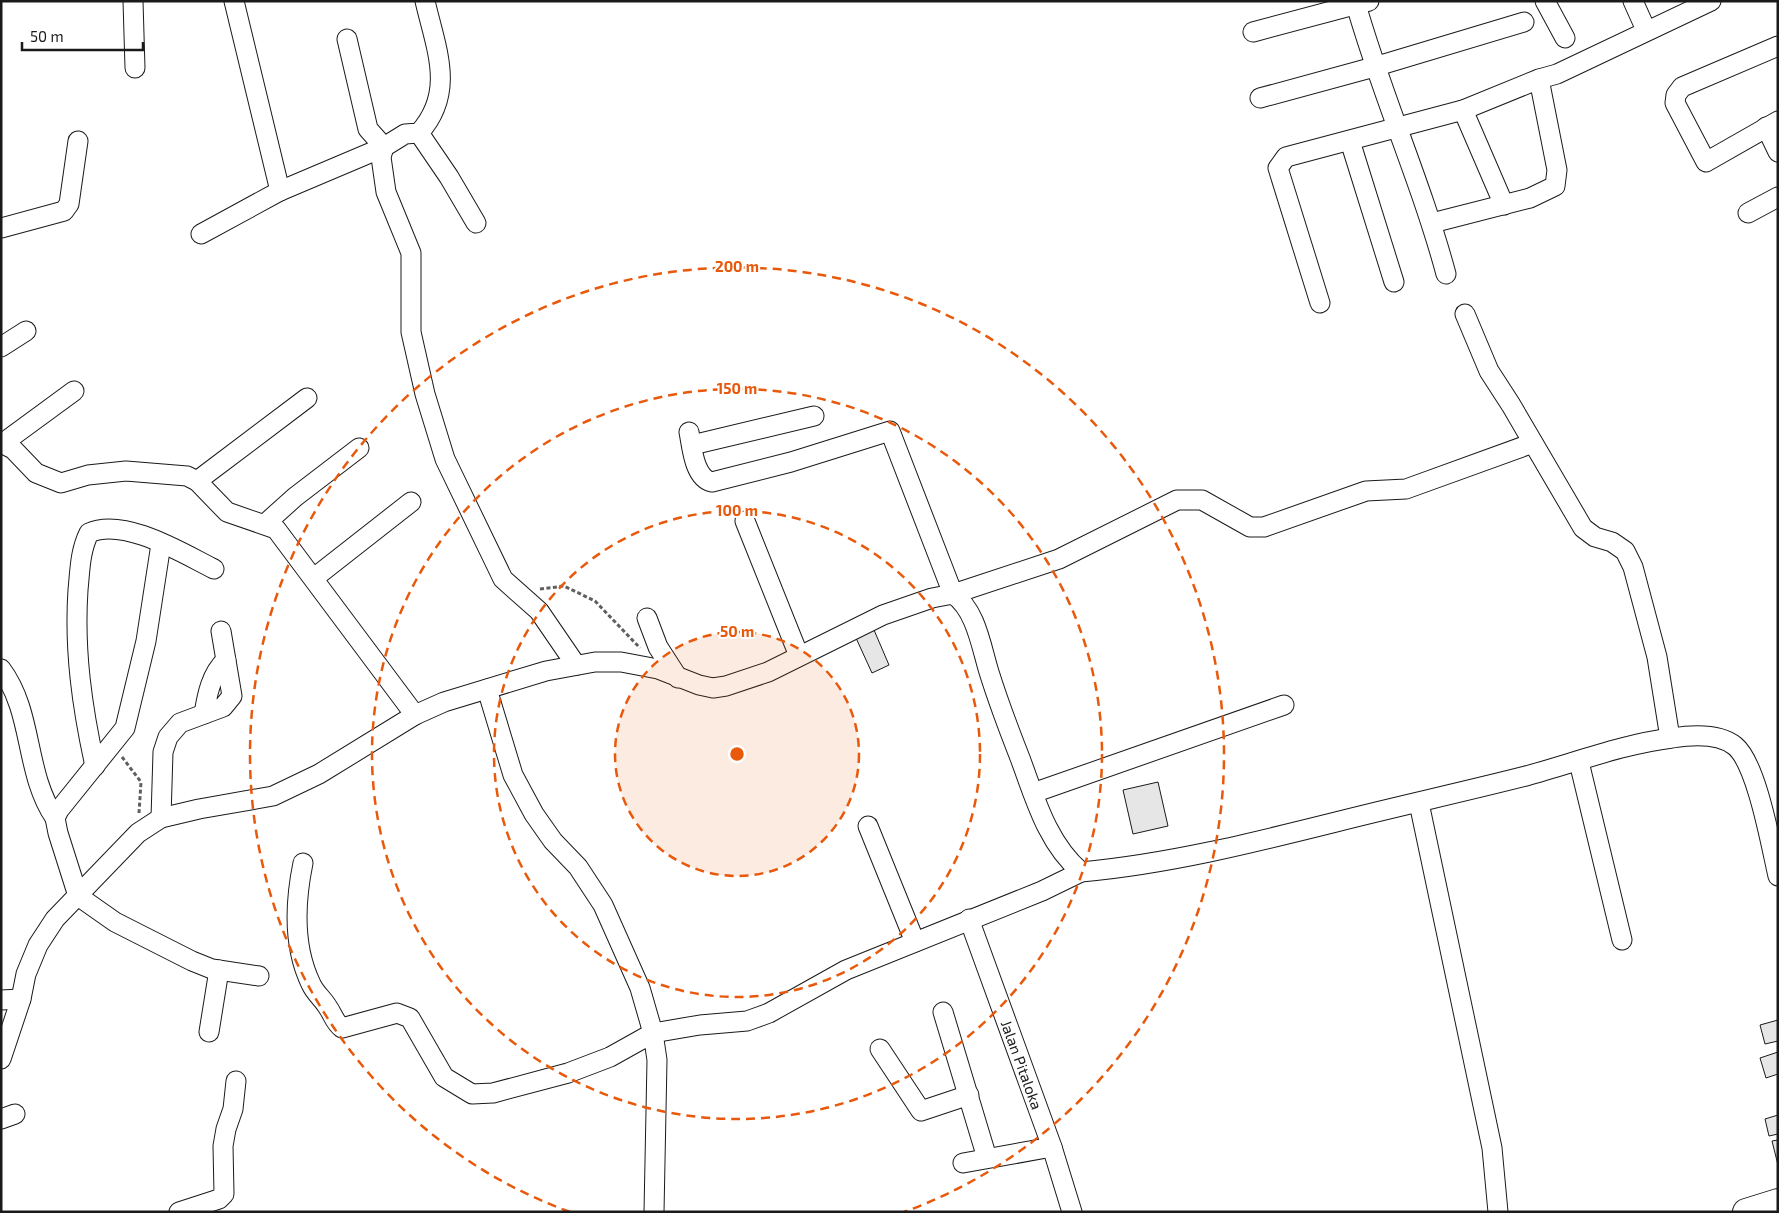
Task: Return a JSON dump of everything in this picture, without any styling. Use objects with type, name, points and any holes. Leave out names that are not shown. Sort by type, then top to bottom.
[{"type":"highway","points":[[1746,1212],[1778,1202]]},
{"type":"street","points":[[132,1],[135,68]]},
{"type":"street","points":[[234,1],[280,191]]},
{"type":"street","points":[[201,234],[280,191],[384,147],[405,134],[418,133],[436,109],[442,80],[425,1]]},
{"type":"street","points":[[1545,1],[1565,38]]},
{"type":"street","points":[[1633,1],[1646,30]]},
{"type":"street","points":[[1320,303],[1278,168],[1286,157],[1463,110],[1538,79],[1558,74],[1646,30],[1711,1]]},
{"type":"street","points":[[1253,32],[1360,2],[1374,68],[1432,223],[1446,274]]},
{"type":"street","points":[[1260,98],[1374,68],[1524,22]]},
{"type":"street","points":[[347,39],[368,129],[384,147]]},
{"type":"street","points":[[1778,46],[1682,87],[1676,95],[1675,103],[1706,162],[1772,124],[1778,152]]},
{"type":"street","points":[[1432,223],[1504,206],[1530,198],[1555,186],[1557,181],[1538,79]]},
{"type":"street","points":[[1463,110],[1504,206]]},
{"type":"street","points":[[418,133],[449,177],[476,223]]},
{"type":"street","points":[[1,228],[64,210],[69,204],[78,141]]},
{"type":"street","points":[[1350,141],[1394,282]]},
{"type":"street","points":[[384,147],[381,157],[386,192],[411,253],[411,332],[425,394],[446,460],[503,579],[539,612],[576,665]]},
{"type":"street","points":[[1748,213],[1778,198]]},
{"type":"street","points":[[1465,314],[1489,371],[1583,528],[1594,537],[1612,542],[1625,551],[1633,567],[1657,656],[1670,738]]},
{"type":"street","points":[[1,348],[26,331]]},
{"type":"street","points":[[74,391],[2,443],[13,449],[36,473],[61,482],[88,475],[126,471],[187,476],[197,481],[227,512],[276,529],[415,715]]},
{"type":"street","points":[[197,481],[307,398]]},
{"type":"street","points":[[814,416],[690,438],[699,470],[707,481],[712,482],[790,462],[890,431],[953,594],[964,602],[971,616],[997,697],[1033,792],[1058,847],[1068,861],[1081,872]]},
{"type":"street","points":[[1,1058],[21,998],[31,958],[38,945],[55,919],[138,833],[161,818],[199,808],[273,796],[319,774],[415,715],[444,702],[576,665],[621,662],[658,669],[678,678],[714,688],[726,686],[768,672],[883,615],[1059,559],[1177,500],[1202,500],[1250,527],[1264,527],[1366,491],[1406,489],[1533,443]]},
{"type":"street","points":[[265,524],[295,497],[359,448]]},
{"type":"street","points":[[314,578],[411,502]]},
{"type":"street","points":[[745,520],[800,656]]},
{"type":"street","points":[[95,766],[84,719],[78,675],[77,605],[83,545],[89,533],[98,529],[110,528],[135,534],[214,569]]},
{"type":"street","points":[[55,818],[58,810],[125,728],[146,641],[161,544]]},
{"type":"street","points":[[647,618],[661,652],[678,678]]},
{"type":"street","points":[[161,818],[161,768],[163,752],[168,737],[180,723],[223,707],[232,696],[221,631]]},
{"type":"street","points":[[1,669],[17,696],[36,780],[46,804],[55,818],[78,896],[115,922],[192,961],[219,970],[259,976]]},
{"type":"street","points":[[487,689],[513,776],[534,814],[553,840],[578,867],[603,905],[640,988],[653,1032],[658,1060],[654,1212]]},
{"type":"street","points":[[1033,792],[1284,704]]},
{"type":"street","points":[[303,863],[297,891],[297,912],[302,954],[311,985],[327,1005],[337,1024],[342,1028],[397,1013],[410,1018],[444,1077],[472,1094],[493,1093],[568,1073],[610,1057],[653,1032],[747,1021],[769,1014],[846,970],[1042,891],[1081,872],[1138,865],[1246,845],[1419,803],[1670,738],[1709,737],[1724,740],[1735,746],[1746,760],[1754,779],[1778,876]]},
{"type":"street","points":[[1579,762],[1622,940]]},
{"type":"street","points":[[1419,803],[1492,1148],[1498,1212]]},
{"type":"street","points":[[868,826],[914,942]]},
{"type":"street","name":"Jalan Pitaloka","points":[[969,919],[1052,1147],[1072,1212]]},
{"type":"street","points":[[209,1032],[219,970]]},
{"type":"street","points":[[1,1000],[21,998]]},
{"type":"street","points":[[943,1012],[987,1158]]},
{"type":"street","points":[[880,1050],[917,1108],[921,1111],[968,1095]]},
{"type":"street","points":[[179,1212],[219,1199],[224,1194],[222,1146],[233,1109],[236,1081]]},
{"type":"street","points":[[963,1163],[1052,1147]]},
{"type":"path","points":[[533,589],[564,586],[595,601],[658,669]]},
{"type":"path","points":[[112,746],[141,782],[138,833]]},
{"type":"building","points":[[874,630],[889,665],[872,673],[856,638]]},
{"type":"building","points":[[1158,782],[1168,826],[1133,834],[1123,790]]},
{"type":"building","points":[[1778,1020],[1778,1041],[1765,1044],[1760,1025]]},
{"type":"building","points":[[1778,1052],[1778,1074],[1766,1078],[1760,1058]]},
{"type":"building","points":[[1778,1115],[1778,1134],[1769,1136],[1765,1119]]},
{"type":"building","points":[[1778,1140],[1778,1165],[1772,1141]]}]
